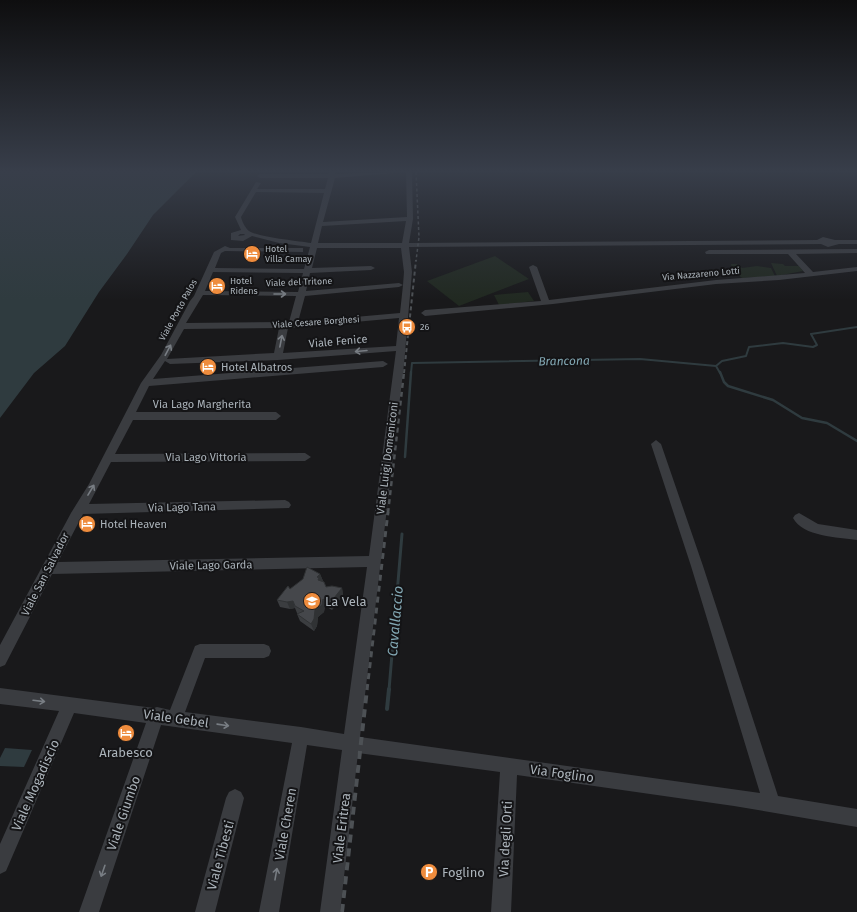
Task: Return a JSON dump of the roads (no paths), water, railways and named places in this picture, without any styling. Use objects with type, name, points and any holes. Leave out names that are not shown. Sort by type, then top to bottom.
[{"type":"street","points":[[239,215],[238,217],[242,236]]},
{"type":"street","points":[[278,357],[301,294],[322,215]]},
{"type":"street","name":"Viale Luigi Domeniconi","points":[[351,743],[366,619],[375,561],[400,348],[408,272],[405,248],[410,215]]},
{"type":"street","points":[[319,224],[410,219]]},
{"type":"street","points":[[405,248],[228,250],[226,247],[242,236],[288,243],[322,246],[821,242],[820,240],[825,239],[834,242],[857,242]]},
{"type":"street","points":[[314,242],[335,241]]},
{"type":"street","name":"Viale Porto Palos","points":[[146,383],[165,355],[199,293],[218,252],[226,247]]},
{"type":"street","points":[[790,251],[810,273]]},
{"type":"street","points":[[709,252],[857,251]]},
{"type":"street","points":[[533,267],[546,302]]},
{"type":"street","points":[[210,270],[307,271],[371,268]]},
{"type":"street","name":"Via Nazzareno Lotti","points":[[424,313],[546,302],[645,289],[779,278],[810,273],[857,269]]},
{"type":"street","name":"Viale del Tritone","points":[[199,293],[301,294],[399,285]]},
{"type":"street","name":"Viale Cesare Borghesi","points":[[180,326],[289,325],[403,315]]},
{"type":"street","name":"Viale Fenice","points":[[170,361],[278,357],[400,348]]},
{"type":"street","points":[[146,383],[383,364]]},
{"type":"street","name":"Viale San Salvador","points":[[0,660],[37,591],[47,568],[79,509],[93,487],[146,383]]},
{"type":"street","name":"Via Lago Margherita","points":[[128,416],[276,416]]},
{"type":"street","points":[[656,444],[698,566],[772,803]]},
{"type":"street","name":"Via Lago Vittoria","points":[[107,458],[305,457]]},
{"type":"street","name":"Via Lago Tana","points":[[79,509],[285,505]]},
{"type":"street","points":[[799,518],[815,530],[857,534]]},
{"type":"street","name":"Viale Lago Garda","points":[[47,568],[375,561]]},
{"type":"street","points":[[175,718],[200,651],[264,651]]},
{"type":"street","name":"Viale Gebel","points":[[0,696],[157,715],[351,743]]},
{"type":"street","name":"Viale Mogadiscio","points":[[0,865],[70,705]]},
{"type":"street","name":"Viale Giumbo","points":[[89,912],[157,715]]},
{"type":"street","name":"Viale Cheren","points":[[269,912],[301,735]]},
{"type":"street","name":"Via Foglino","points":[[351,743],[772,803],[857,818]]},
{"type":"street","name":"Viale Eritrea","points":[[330,912],[351,743]]},
{"type":"street","name":"Via degli Orti","points":[[501,912],[509,765]]},
{"type":"street","name":"Viale Tibesti","points":[[205,912],[234,798]]},
{"type":"waterway","name":"Brancona","points":[[716,366],[722,361],[746,356],[749,347],[783,343],[813,347],[817,345],[811,334],[857,327]]},
{"type":"waterway","name":"Brancona","points":[[411,373],[412,363],[640,359],[716,366]]},
{"type":"waterway","name":"Brancona","points":[[716,366],[720,373]]},
{"type":"waterway","name":"Cavallaccio","points":[[405,457],[411,372]]},
{"type":"waterway","name":"Brancona","points":[[720,372],[724,382],[728,386],[773,400],[802,418],[827,423],[857,441]]},
{"type":"waterway","name":"Cavallaccio","points":[[389,690],[402,534]]},
{"type":"waterway","name":"Cavallaccio","points":[[387,709],[389,689]]},
{"type":"railway","points":[[416,261],[419,237],[418,215]]},
{"type":"railway","points":[[404,373],[416,260]]},
{"type":"railway","points":[[388,513],[404,372]]},
{"type":"railway","points":[[367,690],[388,512]]},
{"type":"railway","points":[[342,912],[367,689]]},
{"type":"place","name":"Hotel Villa Camay","points":[[252,254]]},
{"type":"place","name":"Hotel Ridens","points":[[217,286]]},
{"type":"place","name":"26","points":[[407,327]]},
{"type":"place","name":"Hotel Albatros","points":[[208,367]]},
{"type":"place","name":"Hotel Heaven","points":[[87,524]]},
{"type":"place","name":"La Vela","points":[[312,601]]},
{"type":"place","name":"Arabesco","points":[[126,733]]},
{"type":"place","name":"Foglino","points":[[429,872]]}]
